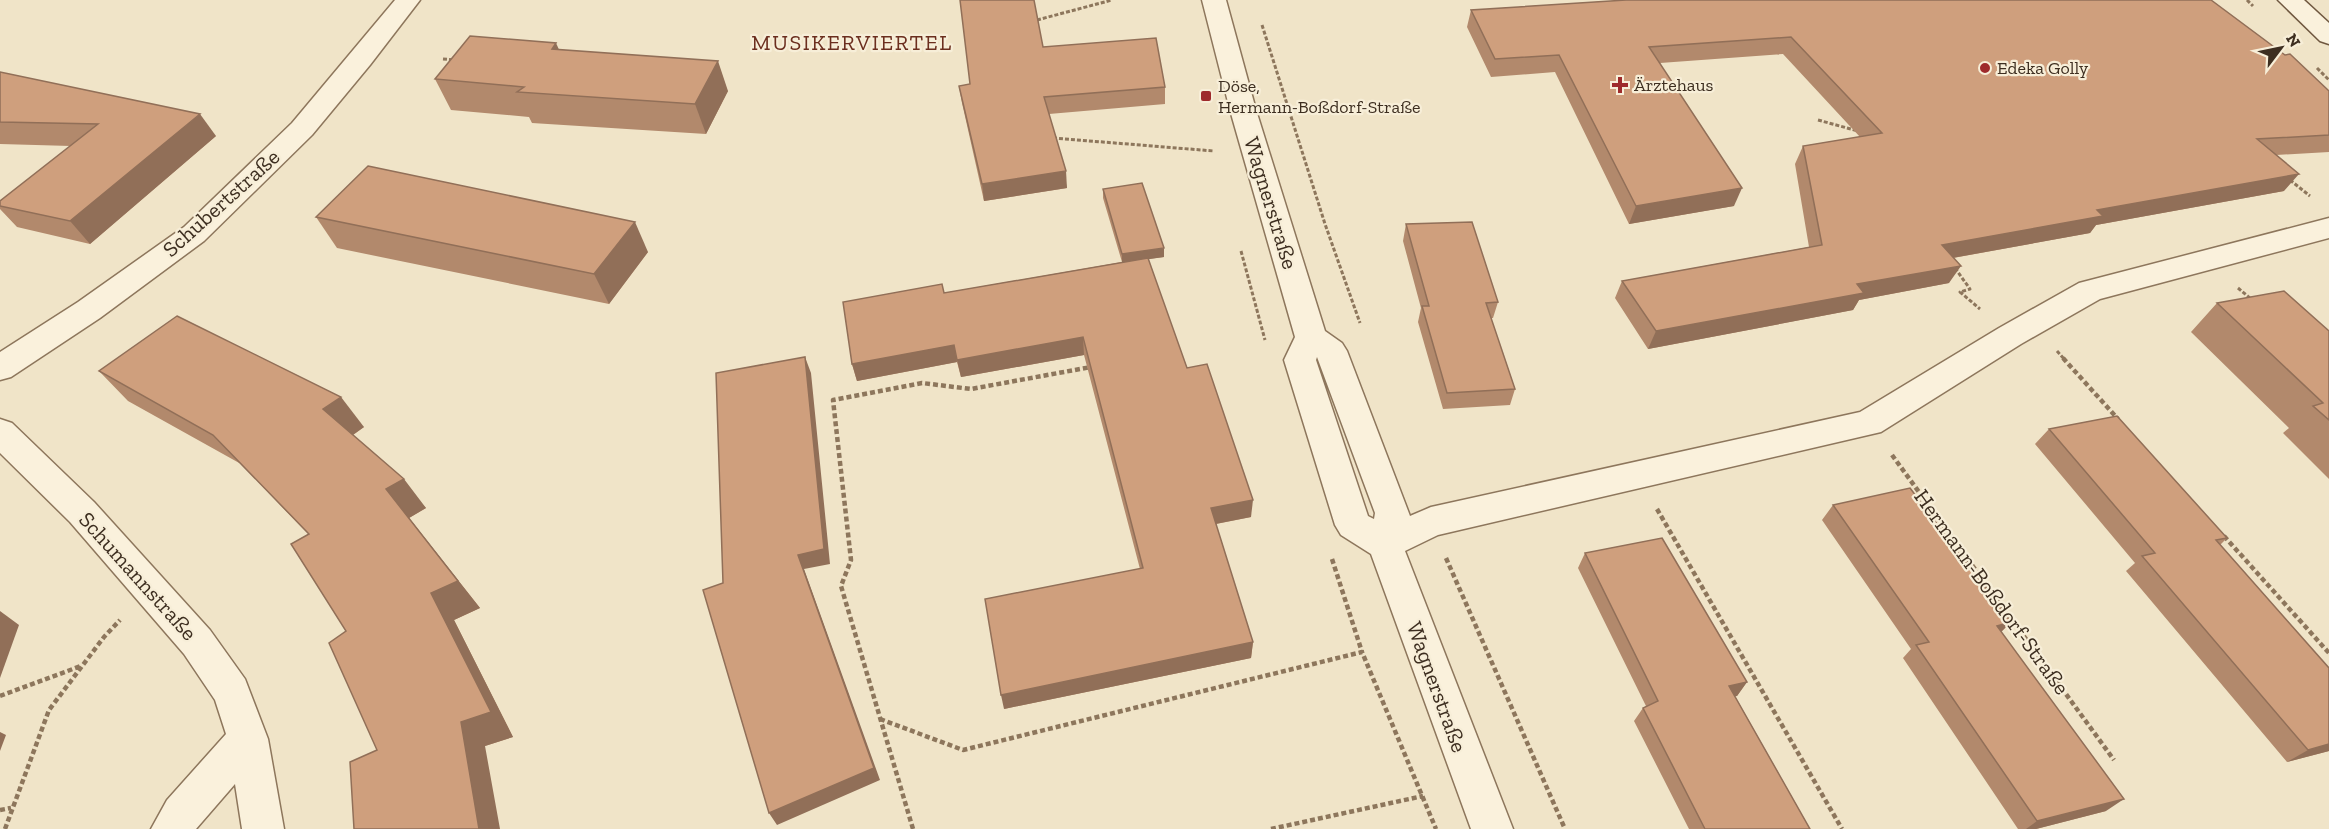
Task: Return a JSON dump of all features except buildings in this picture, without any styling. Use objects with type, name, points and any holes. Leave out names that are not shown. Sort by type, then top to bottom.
[{"type":"street","name":"Schubertstraße","points":[[0,368],[119,288],[200,228],[302,129],[408,0]]},
{"type":"street","name":"Wagnerstraße","points":[[1214,0],[1243,110],[1311,337],[1300,360],[1353,525],[1384,544],[1492,829]]},
{"type":"street","points":[[2290,0],[2329,36]]},
{"type":"street","points":[[1384,544],[1431,522],[1869,423],[2021,330],[2090,291],[2329,228]]},
{"type":"street","name":"Schumannstraße","points":[[0,432],[82,512],[197,642],[231,692],[248,739],[263,829]]},
{"type":"street","points":[[172,829],[182,814],[248,739]]},
{"type":"path","points":[[1037,20],[1112,0]]},
{"type":"path","points":[[443,59],[466,60]]},
{"type":"path","points":[[1818,120],[1869,134]]},
{"type":"path","points":[[1052,138],[1214,151]]},
{"type":"path","points":[[2285,176],[2311,197]]},
{"type":"path","points":[[2206,261],[2258,305]]},
{"type":"path","points":[[1951,263],[1970,289],[1960,292],[2021,330],[2120,421]]},
{"type":"path","points":[[913,829],[841,586],[851,560],[833,400],[922,383],[971,388],[1095,366]]},
{"type":"path","name":"Hermann-Boßdorf-Straße","points":[[1869,423],[2114,760]]},
{"type":"path","points":[[1648,473],[1657,510],[1842,829]]},
{"type":"path","points":[[2217,528],[2329,652]]},
{"type":"path","points":[[5,829],[49,710],[104,637],[150,589]]},
{"type":"path","points":[[880,718],[963,750],[1362,652],[1436,829]]},
{"type":"path","points":[[0,696],[82,666]]},
{"type":"path","points":[[1271,829],[1424,796]]},
{"type":"path","points":[[0,810],[11,808]]},
{"type":"place","name":"Edeka Golly","points":[[1985,68]]},
{"type":"place","name":"Ärztehaus","points":[[1620,85]]},
{"type":"place","name":"Döse, Hermann-Boßdorf-Straße","points":[[1206,96]]},
{"type":"district","name":"MUSIKERVIERTEL","points":[[852,42]]}]
